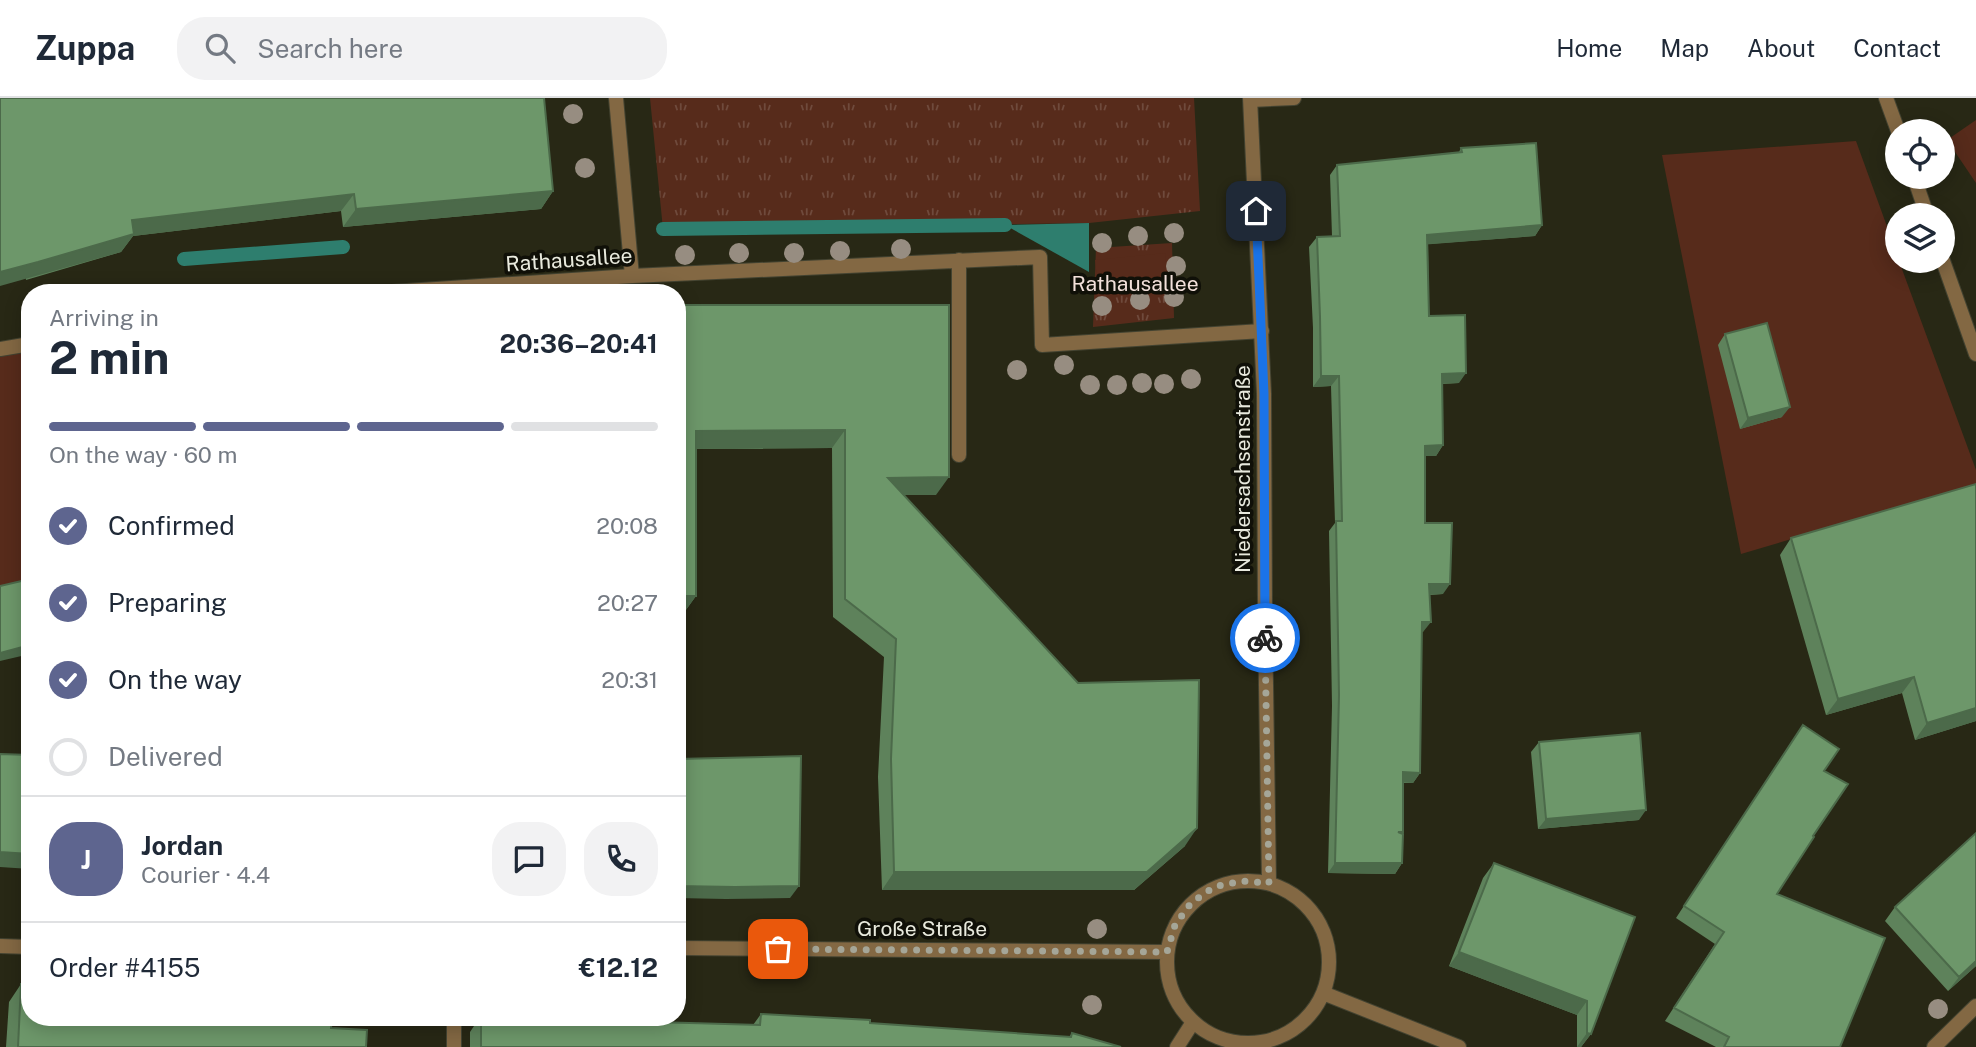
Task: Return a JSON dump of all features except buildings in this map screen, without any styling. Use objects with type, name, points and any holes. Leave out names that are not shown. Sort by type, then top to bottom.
[{"type":"street","points":[[615,98],[632,276]]},
{"type":"street","points":[[1251,99],[1294,98]]},
{"type":"street","points":[[1886,98],[1894,119]]},
{"type":"street","name":"Niedersachsenstraße","points":[[1251,99],[1264,394],[1269,883]]},
{"type":"street","name":"Rathausallee","points":[[585,284],[632,276],[1040,257],[1042,345],[1262,331]]},
{"type":"street","points":[[959,260],[959,455]]},
{"type":"street","points":[[1947,273],[1976,354]]},
{"type":"street","points":[[0,349],[21,346]]},
{"type":"street","points":[[1241,881],[1269,883],[1294,894],[1314,913],[1326,938],[1329,966],[1323,993],[1310,1015],[1290,1032],[1266,1041],[1240,1043],[1215,1037],[1193,1022],[1177,1002],[1168,978],[1167,952],[1175,925],[1191,903],[1214,887],[1241,881]]},
{"type":"street","points":[[0,946],[21,947]]},
{"type":"street","name":"Große Straße","points":[[686,948],[1167,952]]},
{"type":"street","points":[[1323,993],[1459,1047]]},
{"type":"street","points":[[1934,1047],[1976,1006]]},
{"type":"street","points":[[1177,1047],[1193,1022]]},
{"type":"street","points":[[454,1026],[454,1047]]},
{"type":"green space","points":[[650,98],[1194,98],[1200,211],[1089,223],[663,229]]},
{"type":"green space","points":[[1976,120],[1976,183],[1955,152],[1955,134]]},
{"type":"green space","points":[[1856,141],[1885,221],[1885,273],[1903,273],[1976,470],[1976,484],[1741,554],[1662,155]]},
{"type":"green space","name":"Rathausallee","points":[[1172,243],[1174,318],[1093,327],[1096,248]]},
{"type":"green space","points":[[1165,253],[1168,282],[1098,289],[1095,260]]},
{"type":"green space","points":[[21,346],[21,582],[0,588],[0,349]]},
{"type":"water","points":[[1089,223],[1089,272],[1005,225]]},
{"type":"waterway","points":[[663,229],[1005,225]]},
{"type":"waterway","points":[[184,259],[343,247]]},
{"type":"way so far","points":[[778,949],[1167,952],[1175,925],[1191,903],[1214,887],[1241,881],[1269,883],[1265,638]]},
{"type":"route","points":[[1256,211],[1264,394],[1265,638]]}]
